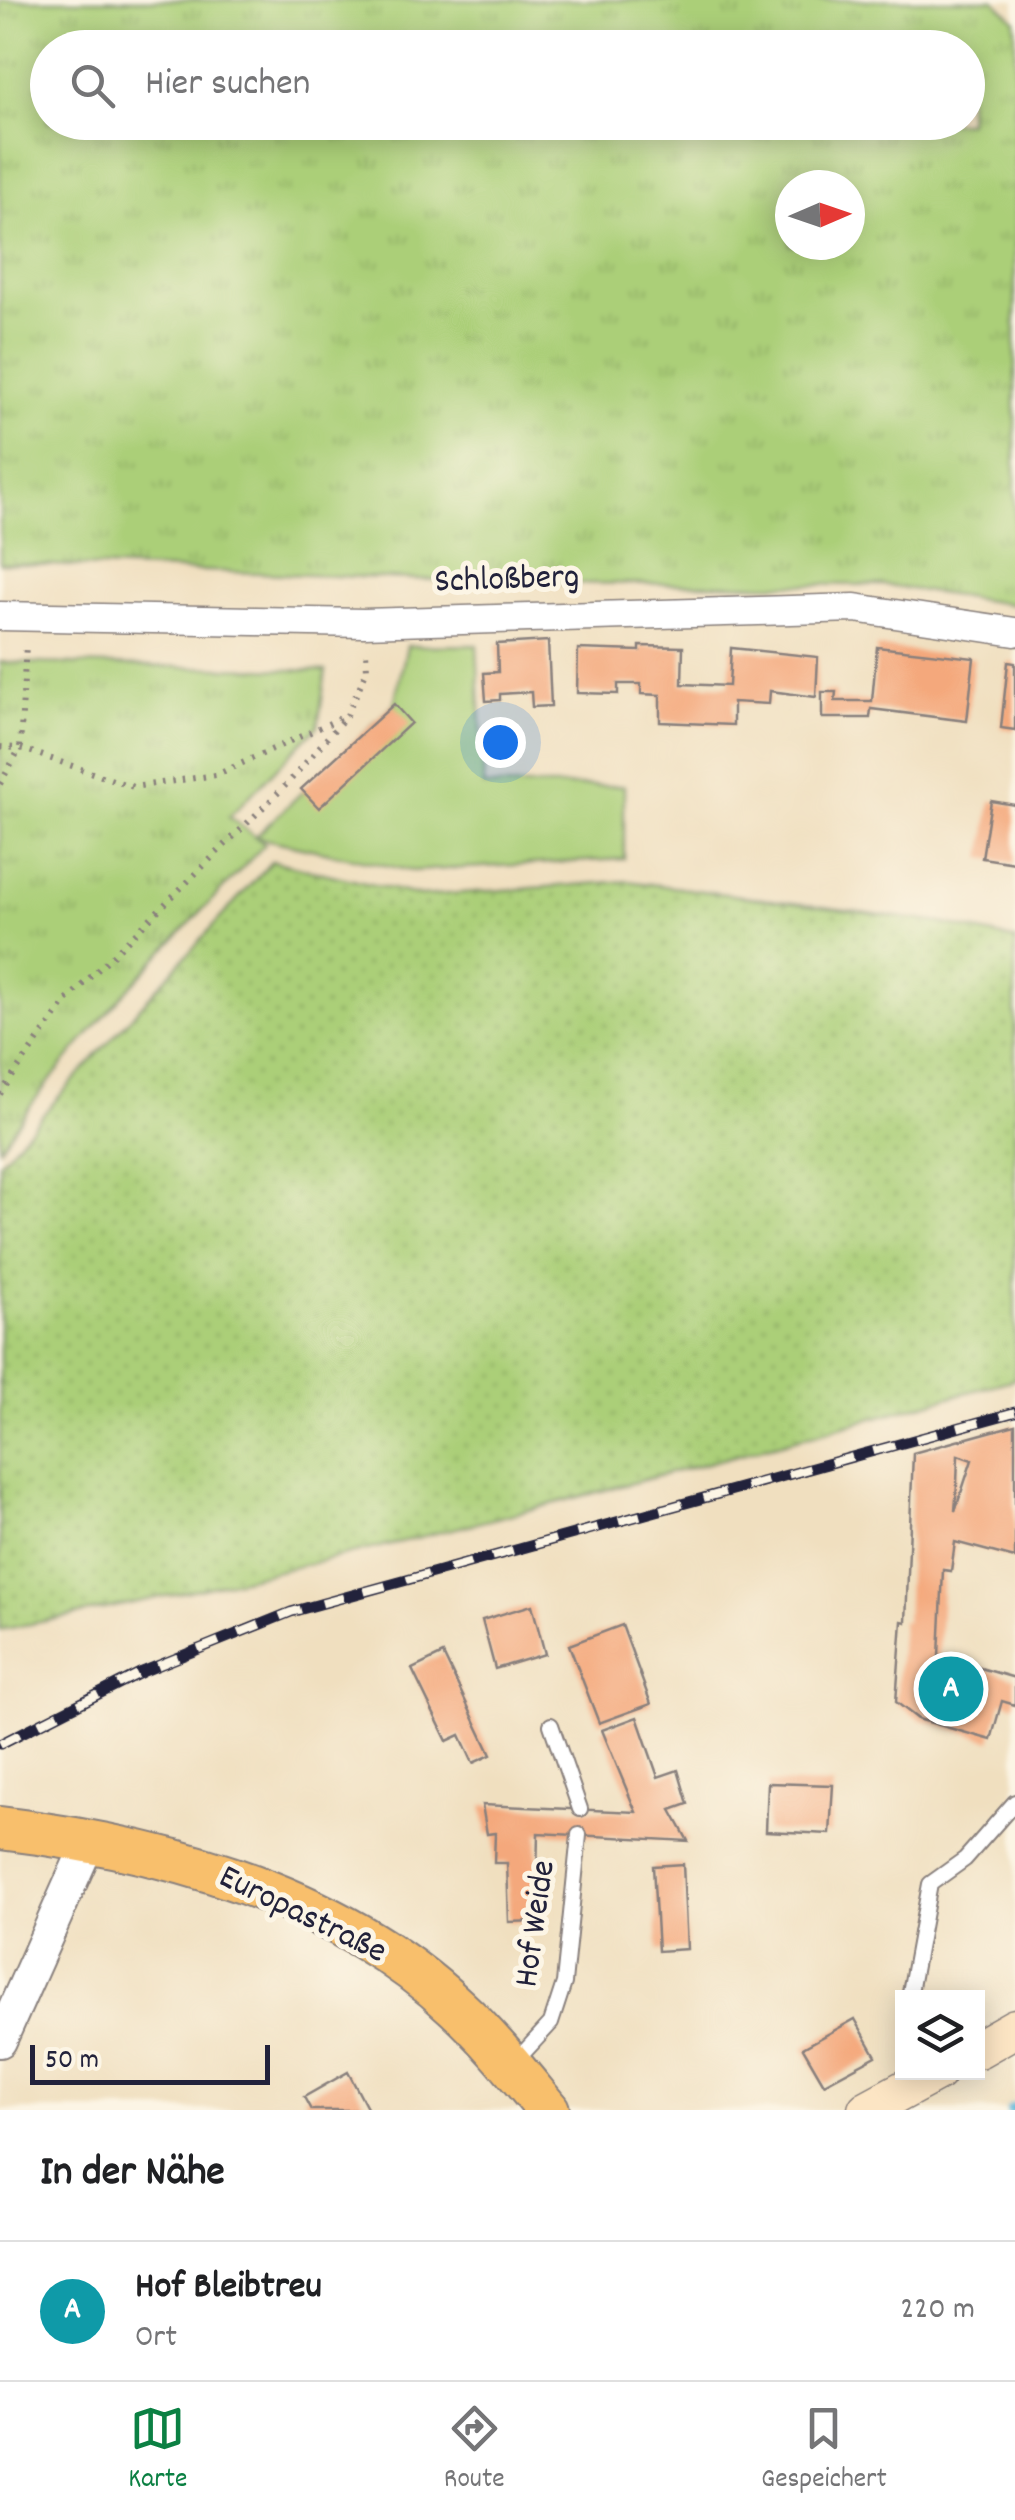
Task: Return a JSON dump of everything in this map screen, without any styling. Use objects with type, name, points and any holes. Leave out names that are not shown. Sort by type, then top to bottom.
[{"type":"main road","name":"Europastraße","points":[[0,1828],[90,1839],[256,1886],[323,1918],[390,1957],[455,2006],[548,2110]]},
{"type":"main road","points":[[985,2045],[1015,2028]]},
{"type":"main road","points":[[867,2110],[920,2080]]},
{"type":"street","name":"Schloßberg","points":[[14,616],[364,622],[855,608],[1015,632]]},
{"type":"street","points":[[0,2040],[90,1839]]},
{"type":"lane","points":[[550,1726],[580,1809]]},
{"type":"lane","points":[[910,1990],[930,1884],[941,1871],[966,1859],[1015,1802]]},
{"type":"lane","name":"Hof Weide","points":[[512,2066],[551,2023],[564,1983],[579,1835]]},
{"type":"path","points":[[0,784],[20,748],[14,616]]},
{"type":"path","points":[[0,1094],[66,1001],[287,784],[347,715],[368,670],[364,622]]},
{"type":"path","points":[[0,747],[20,748],[133,788],[216,776],[347,715]]},
{"type":"green space","points":[[0,0],[994,0],[1015,20],[1015,605],[884,585],[512,583],[0,563]]},
{"type":"green space","points":[[477,645],[484,786],[624,786],[624,859],[412,871],[255,837],[394,704],[407,646]]},
{"type":"green space","points":[[0,662],[326,671],[318,726],[229,817],[265,844],[93,1029],[0,1148]]},
{"type":"green space","points":[[272,861],[421,896],[628,881],[942,923],[1015,940],[1015,1379],[637,1482],[383,1546],[0,1630],[0,1162]]},
{"type":"building","points":[[548,641],[551,706],[532,707],[531,692],[500,694],[500,700],[486,701],[484,673],[498,672],[497,644]]},
{"type":"building","points":[[640,646],[683,647],[682,684],[729,686],[731,648],[818,657],[816,697],[770,691],[769,704],[733,702],[733,725],[660,722],[660,695],[641,694],[641,684],[618,684],[618,694],[577,693],[578,649],[640,651]]},
{"type":"building","points":[[877,647],[974,658],[967,721],[871,709],[870,718],[822,718],[822,692],[836,692],[835,701],[872,701]]},
{"type":"building","points":[[1008,662],[1015,663],[1015,730],[1001,728]]},
{"type":"building","points":[[394,704],[411,723],[319,808],[301,789]]},
{"type":"building","points":[[991,801],[1015,805],[1015,863],[982,858]]},
{"type":"building","points":[[1015,1425],[1015,1558],[955,1542],[951,1571],[943,1570],[939,1656],[1015,1678],[1015,1705],[1002,1701],[991,1740],[918,1719],[896,1702],[902,1621],[906,1622],[913,1453]],"holes":[[[958,1455],[972,1460],[955,1511]]]},
{"type":"building","points":[[532,1605],[545,1654],[495,1669],[482,1620]]},
{"type":"building","points":[[622,1625],[651,1704],[599,1723],[569,1645]]},
{"type":"building","points":[[443,1654],[491,1755],[473,1763],[460,1735],[447,1741],[412,1669]]},
{"type":"building","points":[[637,1717],[658,1777],[678,1770],[688,1804],[671,1810],[688,1841],[538,1833],[536,1921],[509,1922],[507,1863],[494,1863],[495,1833],[487,1834],[482,1805],[636,1812],[602,1730]]},
{"type":"building","points":[[768,1783],[833,1785],[830,1834],[766,1831]]},
{"type":"building","points":[[683,1864],[687,1949],[658,1951],[653,1866]]},
{"type":"building","points":[[855,2019],[876,2056],[824,2084],[803,2048]]},
{"type":"building","points":[[348,2072],[368,2110],[311,2110],[304,2097]]},
{"type":"waterway","points":[[1011,2110],[1015,2108]]},
{"type":"railway","points":[[0,1744],[142,1672],[291,1612],[1015,1412]]},
{"type":"place","name":"Hof Bleibtreu","points":[[951,1689]]}]
